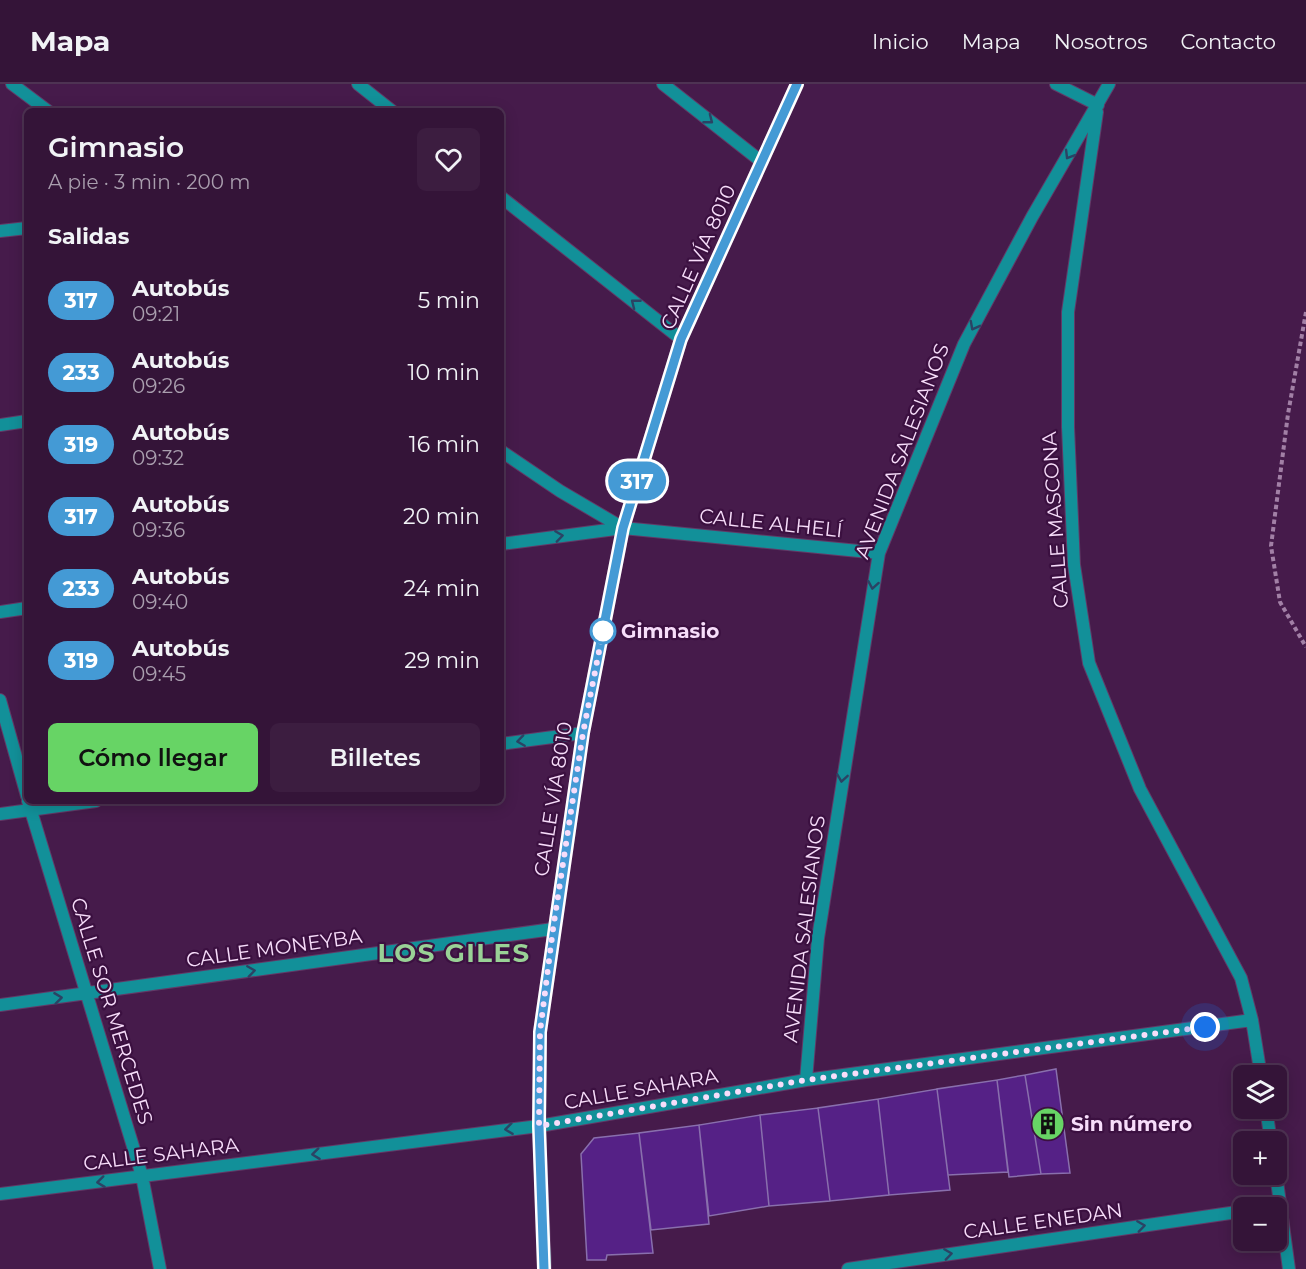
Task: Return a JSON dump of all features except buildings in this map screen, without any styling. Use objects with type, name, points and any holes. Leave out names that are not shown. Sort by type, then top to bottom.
[{"type":"street","points":[[12,84],[44,108]]},
{"type":"street","points":[[358,84],[388,108]]},
{"type":"street","points":[[663,84],[762,162]]},
{"type":"street","name":"CALLE VÍA 8010","points":[[544,1269],[539,1126],[540,1032],[583,733],[623,528],[681,339],[797,84]]},
{"type":"street","points":[[1056,84],[1098,105]]},
{"type":"street","name":"AVENIDA SALESIANOS","points":[[806,1080],[818,938],[879,553],[964,344],[1032,217],[1109,84]]},
{"type":"street","name":"CALLE MASCONA","points":[[1098,105],[1068,312],[1068,427],[1074,566],[1089,663],[1140,789],[1241,978],[1252,1020],[1259,1065]]},
{"type":"street","points":[[504,199],[681,339]]},
{"type":"street","points":[[0,231],[24,228]]},
{"type":"street","points":[[0,425],[24,421]]},
{"type":"street","points":[[504,453],[560,492],[623,528]]},
{"type":"street","points":[[504,544],[623,528]]},
{"type":"street","name":"CALLE ALHELÍ","points":[[623,528],[879,553]]},
{"type":"street","points":[[0,612],[24,608]]},
{"type":"street","points":[[0,700],[24,785]]},
{"type":"street","points":[[504,744],[583,733]]},
{"type":"street","points":[[0,814],[29,806],[56,804]]},
{"type":"street","name":"CALLE SOR MERCEDES","points":[[29,806],[142,1176],[160,1269]]},
{"type":"street","name":"CALLE MONEYBA","points":[[0,1005],[553,929]]},
{"type":"street","name":"CALLE SAHARA","points":[[0,1194],[539,1126],[806,1080],[1252,1020]]},
{"type":"street","name":"CALLE ENEDAN","points":[[848,1269],[1233,1213]]},
{"type":"street","points":[[1286,1251],[1290,1269]]},
{"type":"path","points":[[1306,312],[1288,414],[1271,546],[1280,602],[1306,647]]},
{"type":"bus line","name":"317","points":[[544,1269],[539,1126],[540,1032],[583,733],[623,528],[681,339],[797,84]]},
{"type":"place","name":"Gimnasio","points":[[603,631]]},
{"type":"place","name":"Sin número","points":[[1048,1124]]},
{"type":"district","name":"LOS GILES","points":[[454,953]]},
{"type":"route","points":[[603,631],[583,733],[553,929],[540,1032],[539,1126],[806,1080],[1205,1027]]}]
